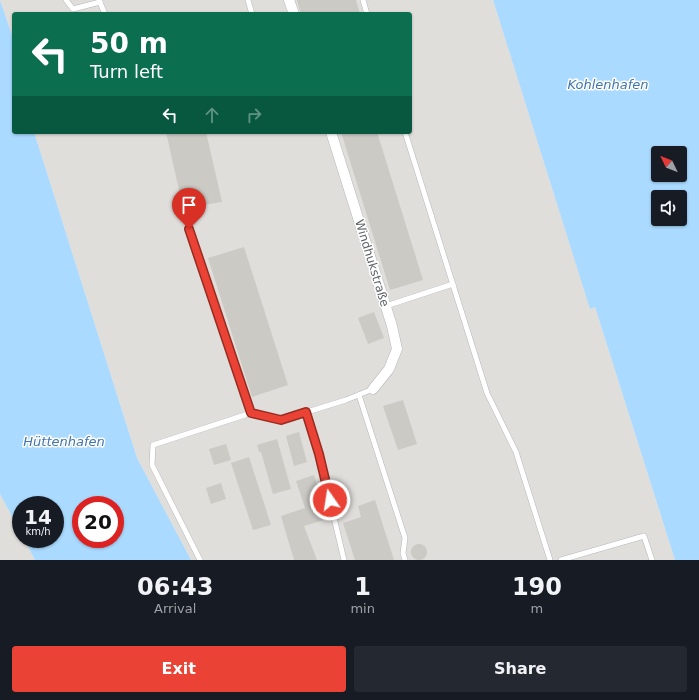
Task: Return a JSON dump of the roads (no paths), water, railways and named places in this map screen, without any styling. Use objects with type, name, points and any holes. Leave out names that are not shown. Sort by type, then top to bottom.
[{"type":"street","points":[[289,0],[293,12]]},
{"type":"street","name":"Windhukstraße","points":[[332,134],[386,306],[397,349],[389,369],[373,389]]},
{"type":"lane","points":[[66,0],[73,9],[100,1],[104,12]]},
{"type":"lane","points":[[248,0],[251,12]]},
{"type":"lane","points":[[363,0],[366,12]]},
{"type":"lane","points":[[406,134],[487,393],[516,452],[550,560]]},
{"type":"lane","points":[[189,229],[251,413]]},
{"type":"lane","points":[[386,306],[453,284]]},
{"type":"lane","points":[[200,560],[152,465],[153,445],[251,413],[281,420],[359,395],[373,389]]},
{"type":"lane","points":[[359,395],[405,538],[403,553],[405,560]]},
{"type":"lane","points":[[306,412],[319,454],[344,560]]},
{"type":"lane","points":[[561,560],[644,536],[652,560]]},
{"type":"water","name":"Hüttenhafen","points":[[0,0],[12,35],[12,134],[35,134],[137,458],[191,560],[35,560],[29,548],[64,548],[64,496],[12,496],[12,516],[0,494]]},
{"type":"water","name":"Kohlenhafen","points":[[493,0],[699,0],[699,560],[675,560],[595,307],[590,309]]}]
